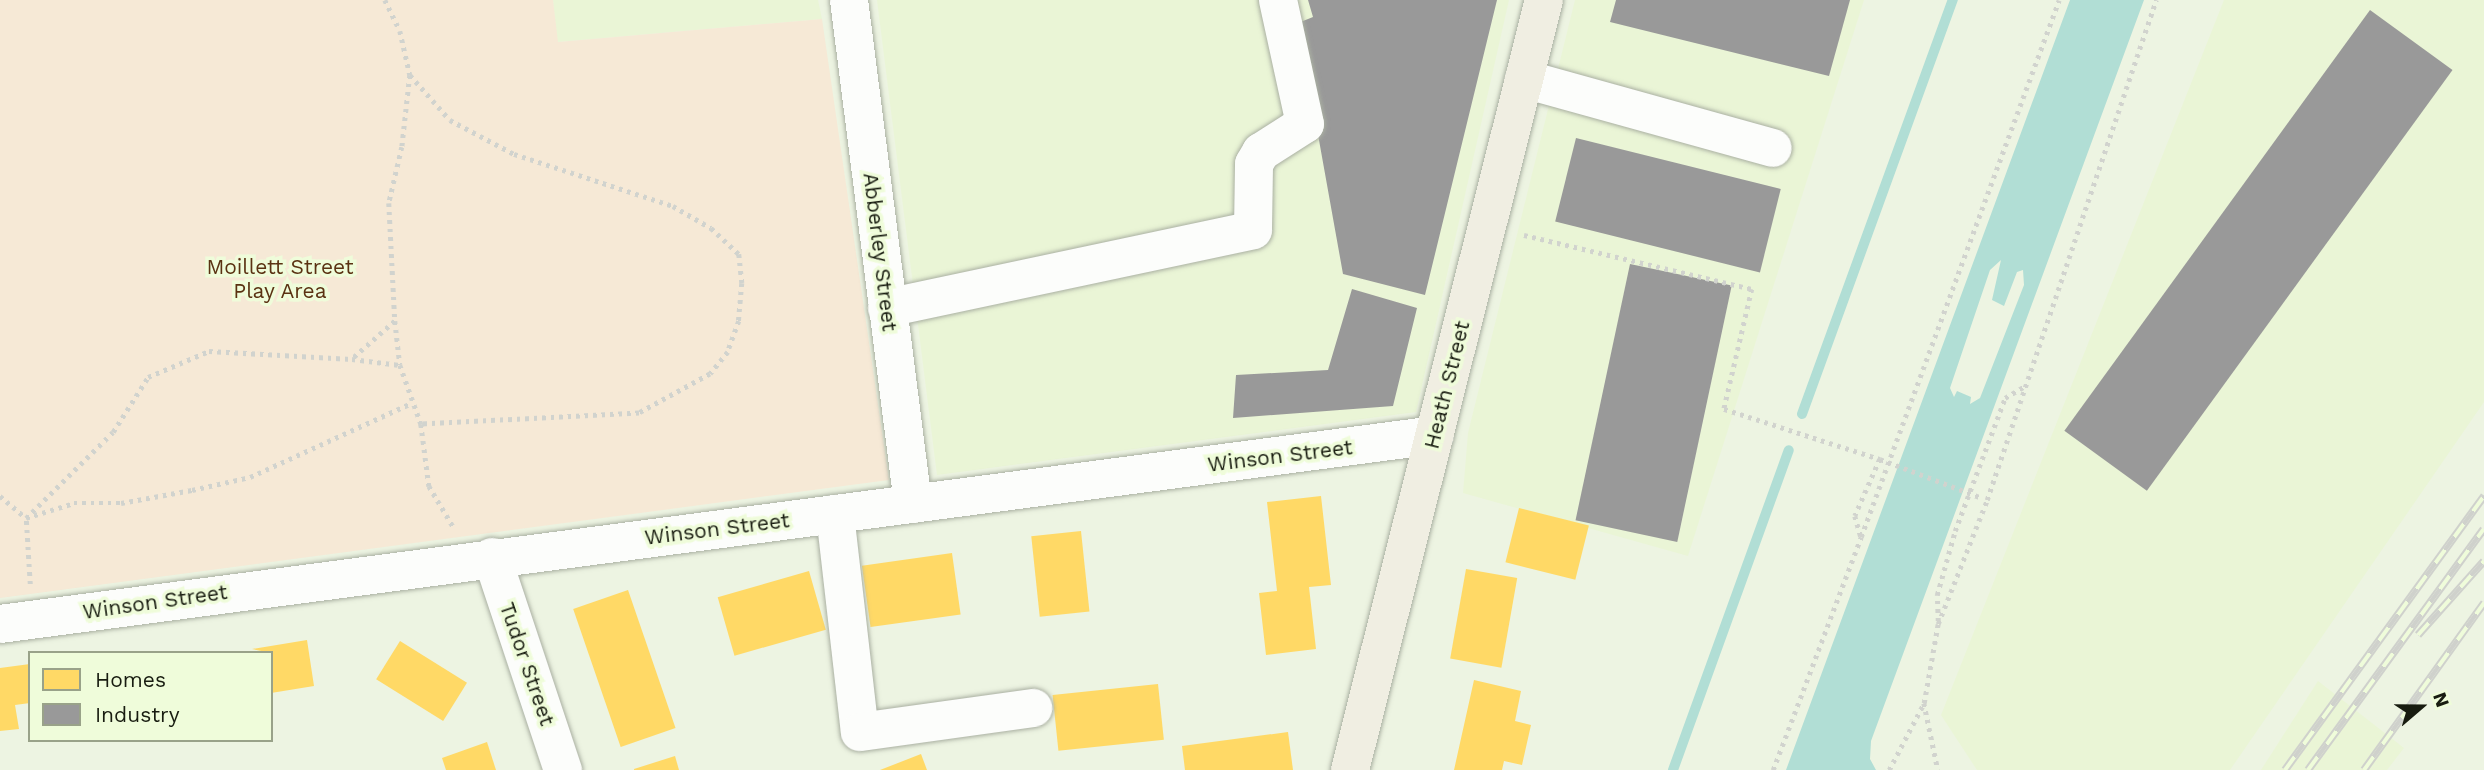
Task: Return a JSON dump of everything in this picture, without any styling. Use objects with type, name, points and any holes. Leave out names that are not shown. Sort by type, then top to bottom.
[{"type":"main road","name":"Heath Street","points":[[1350,770],[1544,0]]},
{"type":"street","name":"Abberley Street","points":[[849,0],[913,504]]},
{"type":"street","points":[[887,308],[1253,230],[1254,164],[1261,152],[1305,124],[1278,0]]},
{"type":"street","points":[[1524,79],[1773,148]]},
{"type":"street","name":"Winson Street","points":[[16,622],[482,558],[1435,435]]},
{"type":"street","points":[[835,514],[860,732],[1033,708]]},
{"type":"street","name":"Tudor Street","points":[[482,558],[563,770]]},
{"type":"path","points":[[385,0],[400,31],[410,75],[402,147],[389,203],[400,365],[422,424],[429,486],[482,558]]},
{"type":"path","points":[[1773,770],[2059,0]]},
{"type":"path","points":[[1889,770],[1924,703],[1938,624],[2025,386],[2157,0]]},
{"type":"path","points":[[410,75],[450,120],[514,154],[673,206],[711,228],[739,254],[742,283],[739,321],[728,352],[710,374],[639,413],[422,424]]},
{"type":"path","points":[[1487,227],[1752,289],[1724,409],[1880,459],[1984,499]]},
{"type":"path","points":[[352,359],[395,321]]},
{"type":"path","points":[[16,622],[26,518],[113,432],[148,377],[209,351],[352,359],[400,365]]},
{"type":"path","points":[[1938,624],[1937,595],[1955,531],[2005,398],[2025,386]]},
{"type":"path","points":[[26,518],[74,503],[121,503],[250,477],[412,403]]},
{"type":"path","points":[[1861,537],[1855,516],[1880,459]]},
{"type":"path","points":[[0,496],[26,518]]},
{"type":"path","points":[[1924,703],[1938,770]]},
{"type":"shaded area","points":[[553,0],[818,0],[822,19],[557,42]]},
{"type":"shaded area","points":[[877,0],[1509,0],[1416,412],[937,475]]},
{"type":"shaded area","points":[[1575,0],[1864,0],[1688,556],[1463,493],[1468,433]]},
{"type":"shaded area","points":[[2224,0],[2484,0],[2484,402],[2230,770],[1977,770],[1941,715]]},
{"type":"shaded area","points":[[2318,681],[2404,748],[2387,770],[2261,770]]},
{"type":"green space","name":"Moillett Street Play Area","points":[[0,0],[553,0],[558,42],[822,19],[889,480],[0,598]]},
{"type":"water","points":[[2070,0],[2144,0],[1871,741],[1870,759],[1876,770],[1786,770]],"holes":[[[2001,260],[1992,300],[2004,306],[2017,272],[2023,270],[2024,285],[1980,398],[1970,404],[1971,397],[1957,391],[1954,397],[1950,388],[1990,270]]]},
{"type":"building: Homes","points":[[1321,496],[1331,585],[1309,587],[1316,649],[1266,655],[1259,593],[1277,591],[1267,502]]},
{"type":"building: Homes","points":[[1519,508],[1589,525],[1575,580],[1505,562]]},
{"type":"building: Homes","points":[[1081,531],[1089,612],[1040,617],[1031,536]]},
{"type":"building: Homes","points":[[952,553],[961,614],[871,627],[862,566]]},
{"type":"building: Homes","points":[[1466,569],[1517,578],[1501,668],[1450,659]]},
{"type":"building: Homes","points":[[809,571],[826,630],[734,656],[718,597]]},
{"type":"building: Homes","points":[[628,590],[676,728],[621,747],[573,609]]},
{"type":"building: Homes","points":[[307,640],[314,686],[273,693],[273,651],[252,649]]},
{"type":"building: Homes","points":[[400,641],[467,683],[443,721],[376,679]]},
{"type":"building: Homes","points":[[28,664],[28,703],[15,705],[19,729],[0,731],[0,668]]},
{"type":"building: Homes","points":[[1474,680],[1521,691],[1515,721],[1531,725],[1522,765],[1504,761],[1502,770],[1454,770]]},
{"type":"building: Homes","points":[[1158,684],[1164,740],[1058,751],[1053,695]]},
{"type":"building: Homes","points":[[1288,732],[1293,770],[1185,770],[1182,746]]},
{"type":"building: Homes","points":[[487,742],[496,770],[446,770],[442,758]]},
{"type":"building: Homes","points":[[921,754],[927,770],[880,770]]},
{"type":"building: Homes","points":[[675,756],[679,770],[634,770],[634,769]]},
{"type":"building: Industry","points":[[1308,0],[1497,0],[1425,295],[1343,274],[1298,23],[1313,17]]},
{"type":"building: Industry","points":[[1616,0],[1850,0],[1829,76],[1610,22]]},
{"type":"building: Industry","points":[[2370,10],[2453,70],[2147,491],[2064,431]]},
{"type":"building: Industry","points":[[1576,138],[1781,189],[1760,272],[1555,221]]},
{"type":"building: Industry","points":[[1630,264],[1732,286],[1677,542],[1576,520]]},
{"type":"building: Industry","points":[[1352,289],[1417,308],[1393,406],[1233,418],[1236,375],[1328,370]]},
{"type":"waterway","points":[[1802,414],[1953,0]]},
{"type":"waterway","points":[[1673,770],[1789,450]]},
{"type":"railway","points":[[2285,770],[2484,496]]},
{"type":"railway","points":[[2308,770],[2484,529]]},
{"type":"railway","points":[[2418,635],[2484,561]]},
{"type":"railway","points":[[2364,770],[2484,603]]}]
